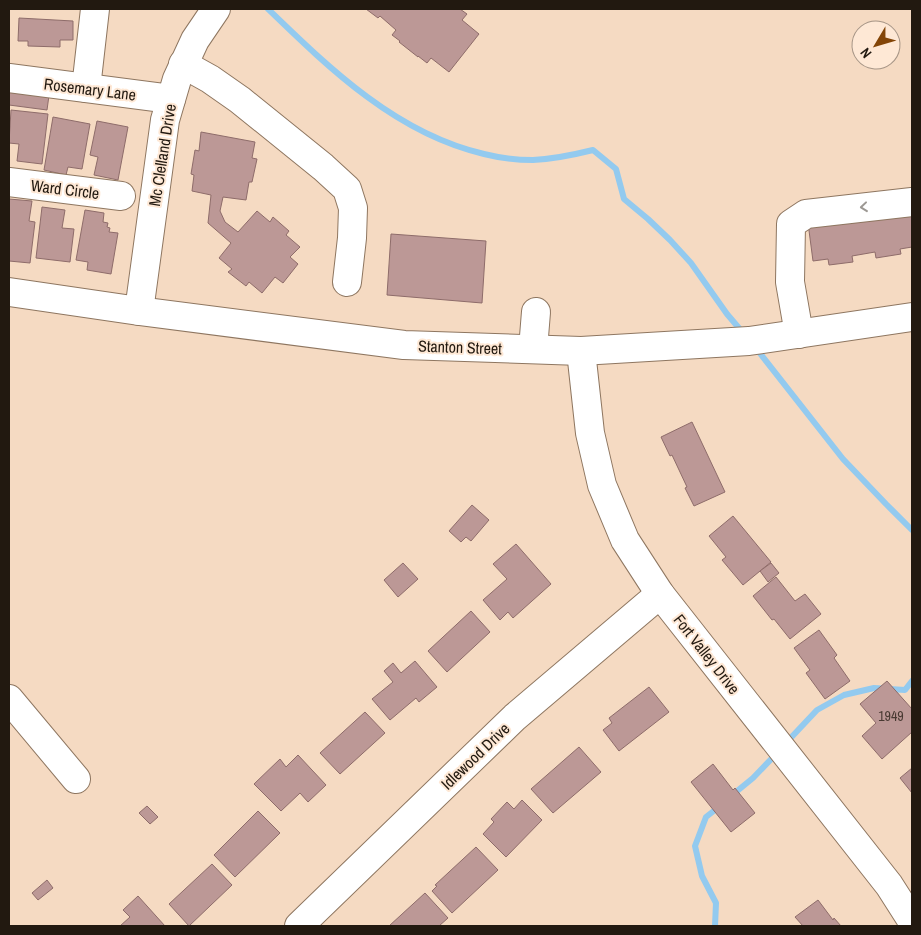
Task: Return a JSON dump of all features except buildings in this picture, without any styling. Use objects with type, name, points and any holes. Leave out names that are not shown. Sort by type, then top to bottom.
[{"type":"street","points":[[86,88],[95,9]]},
{"type":"street","name":"Mc Clelland Drive","points":[[139,311],[165,120],[183,64],[195,40],[216,9]]},
{"type":"street","points":[[183,64],[210,79],[240,100],[323,167],[347,189],[353,208],[347,282]]},
{"type":"street","name":"Rosemary Lane","points":[[9,78],[171,99]]},
{"type":"street","name":"Ward Circle","points":[[9,182],[121,196]]},
{"type":"street","points":[[799,334],[790,282],[791,224],[806,214],[912,202]]},
{"type":"street","name":"Stanton Street","points":[[9,292],[139,311],[404,344],[581,351],[749,341],[912,318]]},
{"type":"street","points":[[533,349],[536,312]]},
{"type":"street","name":"Fort Valley Drive","points":[[581,351],[590,433],[602,485],[625,540],[660,594],[889,885],[912,921]]},
{"type":"street","name":"Idlewood Drive","points":[[299,926],[516,717],[660,594]]},
{"type":"street","points":[[9,699],[76,779]]},
{"type":"waterway","points":[[268,9],[341,76],[394,115],[422,131],[452,144],[508,158],[527,160],[556,158],[593,150],[616,169],[624,199],[670,240],[691,263],[727,314],[744,334]]},
{"type":"waterway","points":[[755,347],[843,459],[912,530]]},
{"type":"waterway","points":[[785,744],[817,710],[844,695],[874,688],[905,690],[912,681]]},
{"type":"waterway","points":[[731,796],[753,778],[777,753]]},
{"type":"waterway","points":[[715,926],[716,903],[702,876],[695,846],[706,817],[720,806]]}]
